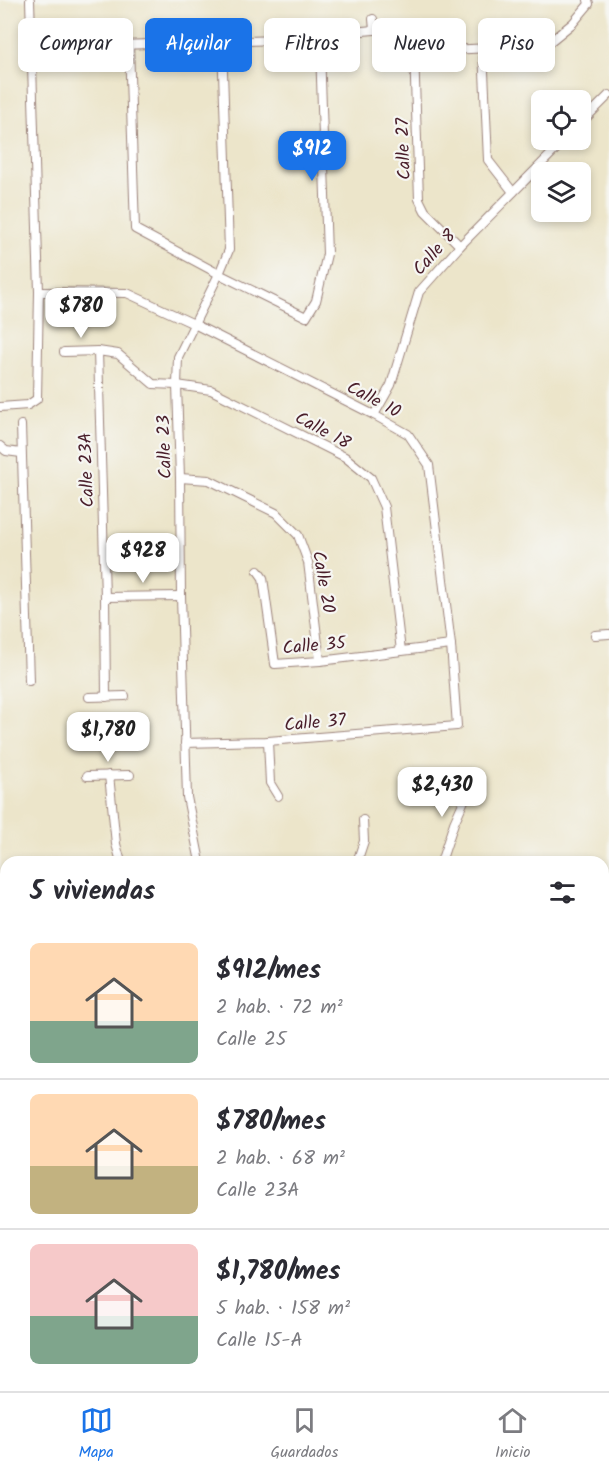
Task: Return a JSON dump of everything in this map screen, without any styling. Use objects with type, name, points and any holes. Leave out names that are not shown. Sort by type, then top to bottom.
[{"type":"street","points":[[0,408],[28,405],[37,399],[39,292],[30,0]]},
{"type":"street","points":[[555,38],[573,23],[589,3],[588,0]]},
{"type":"street","points":[[130,72],[135,229],[306,317],[316,301],[327,254],[321,72]]},
{"type":"street","name":"Calle 23","points":[[199,856],[187,797],[177,385],[178,357],[229,250],[223,72]]},
{"type":"street","name":"Calle 27","points":[[415,72],[419,200],[425,211],[460,246]]},
{"type":"street","points":[[484,72],[488,160],[513,192]]},
{"type":"street","points":[[591,113],[609,95]]},
{"type":"street","name":"Calle 8","points":[[375,415],[391,385],[419,292],[460,246],[555,150]]},
{"type":"street","name":"Calle 10","points":[[39,292],[127,293],[194,324],[375,415],[408,434],[429,465],[451,645],[457,726],[447,726]]},
{"type":"street","points":[[64,352],[98,351]]},
{"type":"street","name":"Calle 18","points":[[98,351],[118,354],[153,384],[211,390],[345,457],[370,478],[384,507],[401,651]]},
{"type":"street","name":"Calle 23A","points":[[98,351],[106,697]]},
{"type":"street","points":[[21,425],[29,681]]},
{"type":"street","points":[[0,446],[6,450],[21,453]]},
{"type":"street","name":"Calle 20","points":[[180,478],[209,480],[276,513],[298,535],[308,562],[320,661]]},
{"type":"street","name":"Calle 35","points":[[258,571],[263,578],[275,664],[320,661],[451,645]]},
{"type":"street","points":[[105,597],[181,596]]},
{"type":"street","points":[[595,635],[609,634]]},
{"type":"street","points":[[89,697],[125,696]]},
{"type":"street","name":"Calle 37","points":[[185,743],[268,741],[447,726]]},
{"type":"street","points":[[268,741],[270,783],[278,796]]},
{"type":"street","points":[[87,776],[130,775]]},
{"type":"street","points":[[109,776],[119,856]]},
{"type":"street","points":[[443,856],[454,823],[471,785]]},
{"type":"street","points":[[359,856],[364,841],[363,820]]}]
